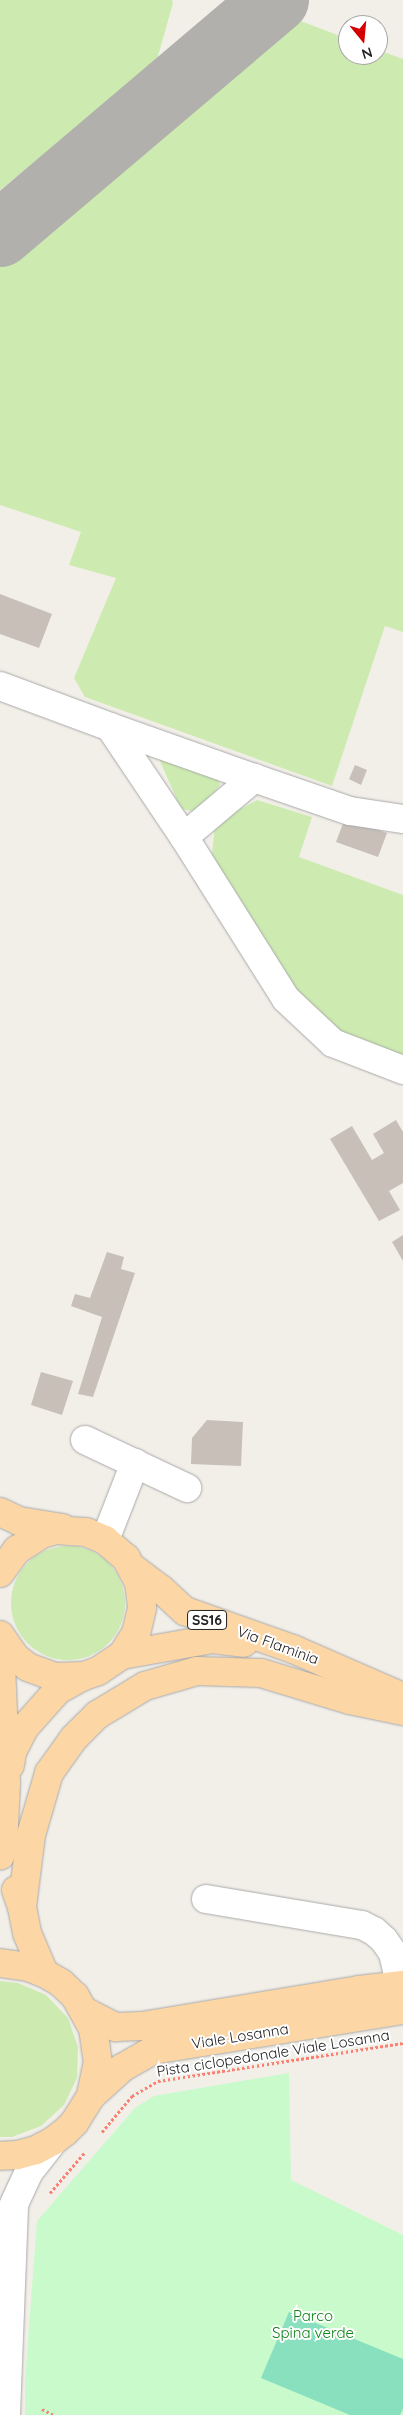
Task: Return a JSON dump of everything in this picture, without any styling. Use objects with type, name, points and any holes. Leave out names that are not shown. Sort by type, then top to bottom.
[{"type":"main road","points":[[0,1512],[19,1521],[96,1536],[121,1553],[134,1570],[142,1594],[141,1614],[136,1633],[122,1655]]},
{"type":"main road","points":[[0,1573],[16,1550],[42,1534],[56,1530],[96,1536]]},
{"type":"main road","name":"Via Flaminia","points":[[134,1570],[161,1589],[185,1611],[293,1648],[403,1697]]},
{"type":"main road","points":[[0,1635],[16,1658],[35,1670],[55,1677],[84,1676]]},
{"type":"main road","points":[[3,1799],[12,1752],[25,1727],[58,1690],[98,1671],[122,1655],[213,1639],[293,1648]]},
{"type":"main road","points":[[0,1641],[3,1799],[1,1852],[22,1907],[27,1933],[44,1973]]},
{"type":"main road","points":[[22,1907],[31,1835],[49,1773],[74,1738],[97,1715],[145,1686],[197,1671],[260,1673],[350,1700],[403,1711]]},
{"type":"main road","points":[[0,1963],[28,1967],[44,1973],[61,1983],[75,1996],[86,2012],[97,2044],[96,2079],[91,2096],[75,2122],[53,2141],[17,2155],[0,2156]]},
{"type":"main road","name":"Viale Losanna","points":[[86,2012],[116,2027],[142,2026],[359,1990],[403,1985]]},
{"type":"main road","name":"Viale Losanna","points":[[91,2096],[122,2068],[153,2050],[403,2010]]},
{"type":"street","points":[[0,686],[110,727],[350,811],[403,819]]},
{"type":"street","points":[[110,727],[184,837],[286,1000],[333,1043],[403,1070]]},
{"type":"street","points":[[184,837],[254,778]]},
{"type":"street","points":[[85,1440],[187,1488]]},
{"type":"street","points":[[96,1536],[136,1464]]},
{"type":"street","points":[[206,1899],[362,1925],[374,1931],[384,1940],[393,1953],[397,1971],[403,1981]]},
{"type":"street","points":[[6,2415],[14,2204],[29,2172],[53,2141]]},
{"type":"path","name":"Pista ciclopedonale Viale Losanna","points":[[95,2139],[132,2096],[158,2081],[403,2043]]},
{"type":"path","points":[[46,2197],[89,2147]]},
{"type":"path","points":[[42,2409],[54,2415]]},
{"type":"green space","points":[[0,0],[172,0],[173,3],[156,63],[0,190]]},
{"type":"green space","points":[[298,20],[338,35],[338,65],[388,65],[388,54],[403,59],[403,632],[385,626],[332,786],[85,697],[74,678],[116,578],[69,565],[81,532],[0,505],[0,262]]},
{"type":"green space","points":[[156,752],[217,770],[220,785],[198,812],[181,809]]},
{"type":"green space","points":[[257,800],[312,817],[299,857],[403,895],[403,1064],[344,1042],[290,996],[211,865],[215,823]]},
{"type":"green space","points":[[68,1546],[90,1551],[108,1563],[120,1581],[125,1603],[120,1625],[108,1643],[90,1655],[68,1660],[46,1655],[28,1643],[16,1625],[11,1603],[16,1581],[28,1563],[46,1551]]},
{"type":"green space","points":[[0,1981],[18,1983],[46,1995],[68,2018],[78,2047],[77,2078],[64,2105],[41,2126],[12,2137],[0,2137]]},
{"type":"green space","name":"Parco Spina verde","points":[[289,2073],[291,2180],[403,2235],[403,2415],[25,2415],[25,2379],[37,2221],[135,2108],[154,2096]]},
{"type":"green space","name":"Parco Spina verde","points":[[289,2312],[403,2359],[403,2409],[400,2415],[350,2415],[261,2378]]},
{"type":"building","points":[[0,594],[52,614],[39,648],[0,634]]},
{"type":"building","points":[[355,765],[367,770],[361,785],[349,779]]},
{"type":"building","points":[[345,818],[387,833],[378,857],[336,842]]},
{"type":"building","points":[[396,1120],[403,1132],[403,1183],[389,1191],[400,1210],[379,1221],[330,1139],[352,1126],[372,1160],[384,1153],[373,1134]]},
{"type":"building","points":[[403,1235],[403,1261],[392,1242]]},
{"type":"building","points":[[107,1252],[124,1257],[121,1269],[135,1273],[93,1397],[78,1394],[102,1317],[71,1306],[75,1294],[90,1298]]},
{"type":"building","points":[[41,1372],[73,1381],[62,1415],[31,1405]]},
{"type":"building","points":[[207,1420],[243,1422],[241,1466],[191,1464],[192,1438]]},
{"type":"taxiway","points":[[0,234],[276,0]]}]
